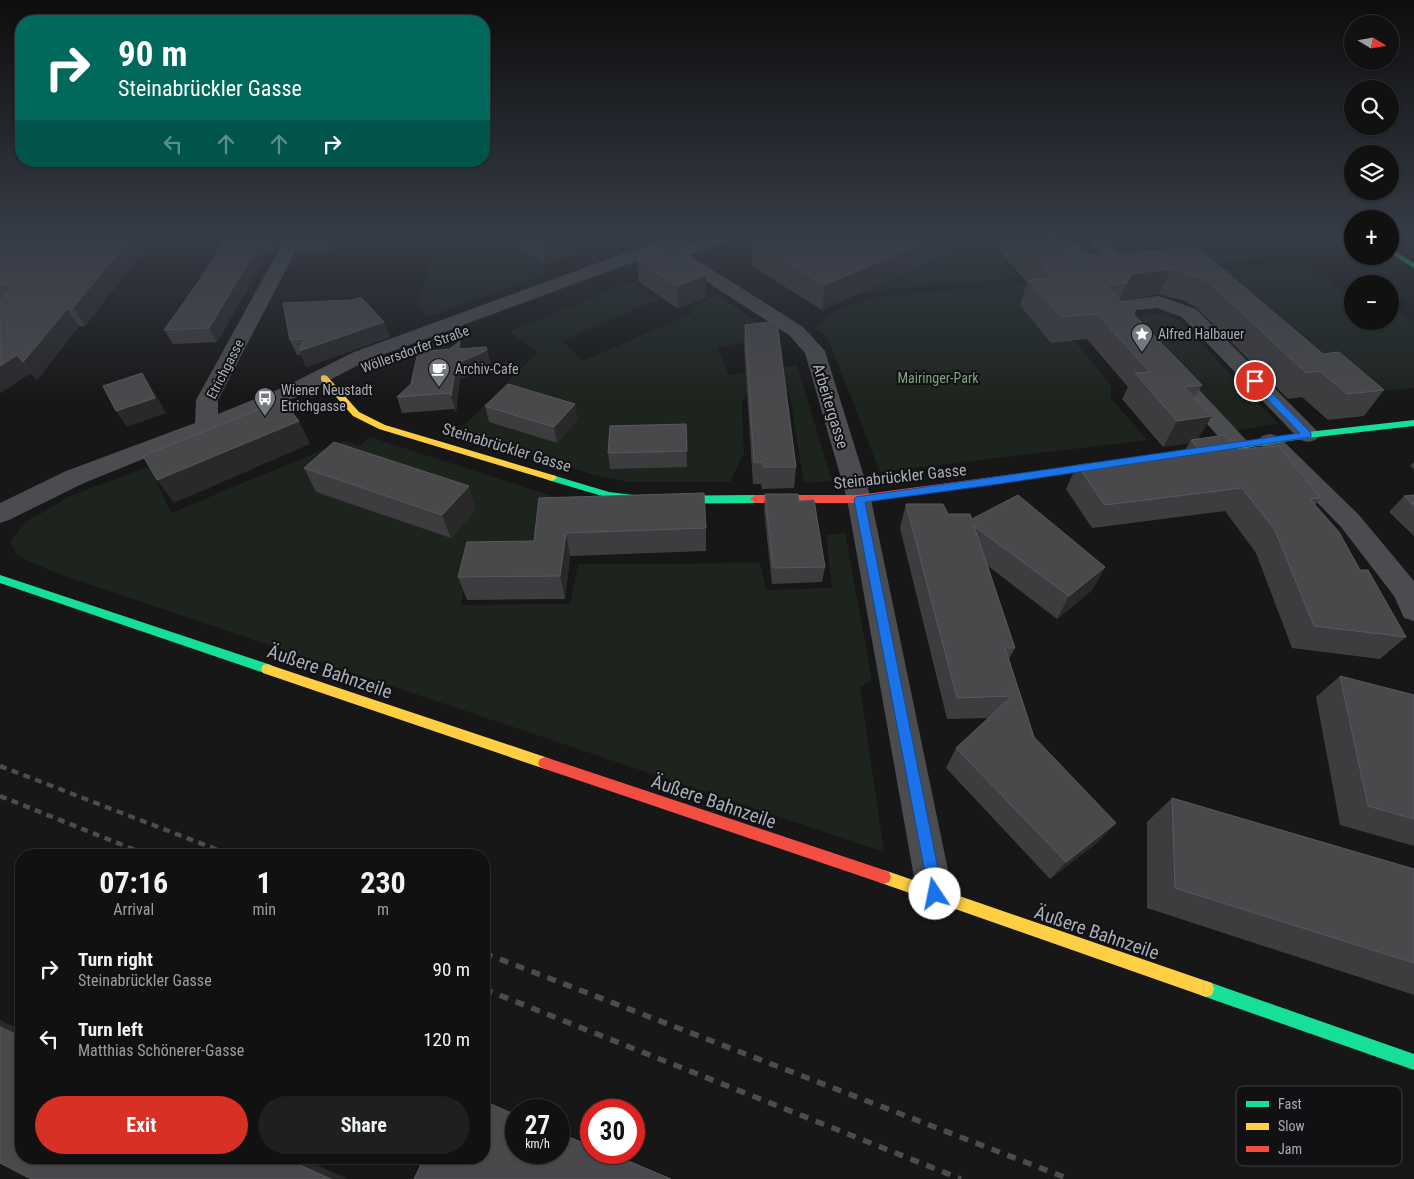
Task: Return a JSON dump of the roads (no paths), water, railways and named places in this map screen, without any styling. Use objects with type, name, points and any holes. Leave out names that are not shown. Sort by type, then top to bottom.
[{"type":"street","name":"Etrichgasse","points":[[206,426],[207,400],[266,290]]},
{"type":"street","name":"Wöllersdorfer Straße","points":[[0,514],[74,478],[324,378],[361,356],[540,290]]},
{"type":"street","name":"Wöllersdorfer Straße","points":[[324,378],[363,369],[577,290]]},
{"type":"street","name":"Arbeitergasse","points":[[732,290],[796,331],[815,351],[859,499],[935,894]]},
{"type":"street","points":[[1239,446],[1124,320],[1127,306],[1159,302],[1189,313],[1308,435]]},
{"type":"street","name":"Steinabrückler Gasse","points":[[324,378],[356,414],[382,427],[609,495],[641,500],[859,499],[1128,462]]},
{"type":"street","points":[[1192,453],[1308,435],[1414,423]]},
{"type":"street","points":[[1270,441],[1350,521],[1406,591],[1414,610]]},
{"type":"street","name":"Äußere Bahnzeile","points":[[0,579],[935,894],[1414,1062]]},
{"type":"railway","points":[[0,766],[215,849]]},
{"type":"railway","points":[[0,796],[132,849]]},
{"type":"railway","points":[[490,955],[1069,1179]]},
{"type":"railway","points":[[490,991],[961,1179]]},
{"type":"place","name":"Alfred Halbauer","points":[[1142,353]]},
{"type":"place","name":"Archiv-Cafe","points":[[439,388]]},
{"type":"place","name":"Wiener Neustadt Etrichgasse","points":[[265,417]]},
{"type":"park label","name":"Mairinger-Park","points":[[938,378]]}]
